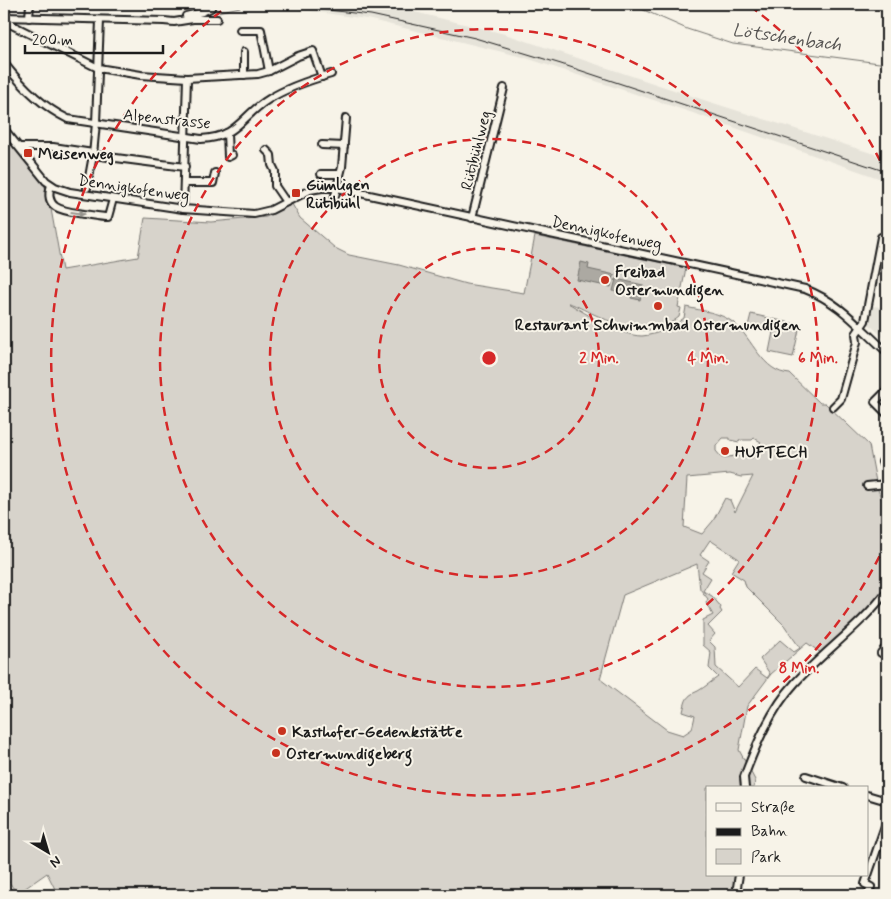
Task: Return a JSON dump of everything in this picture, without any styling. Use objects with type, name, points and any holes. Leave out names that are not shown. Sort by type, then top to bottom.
[{"type":"street","points":[[29,18],[30,4]]},
{"type":"street","points":[[164,21],[211,8]]},
{"type":"street","points":[[4,17],[174,22],[193,18],[217,19]]},
{"type":"street","points":[[87,188],[96,123],[100,20]]},
{"type":"street","points":[[4,21],[98,68],[141,75],[187,78],[258,74],[313,51],[322,77]]},
{"type":"street","points":[[240,30],[261,30],[269,71]]},
{"type":"street","points":[[244,52],[244,75]]},
{"type":"street","name":"Alpenstrasse","points":[[4,63],[35,97],[56,113],[68,119],[201,139],[228,133],[268,99],[286,90],[331,74]]},
{"type":"street","points":[[183,209],[187,78]]},
{"type":"street","name":"Rütibühlweg","points":[[472,218],[504,88]]},
{"type":"street","points":[[334,200],[340,174],[346,118]]},
{"type":"street","points":[[4,129],[51,185],[49,198],[54,205],[62,210],[108,217],[113,199]]},
{"type":"street","points":[[228,133],[228,157],[232,155]]},
{"type":"street","points":[[322,145],[344,146]]},
{"type":"street","points":[[20,147],[53,147],[185,167]]},
{"type":"street","points":[[266,150],[271,155],[275,171],[275,186],[286,202]]},
{"type":"street","points":[[184,183],[213,183],[215,173]]},
{"type":"street","points":[[320,174],[340,174]]},
{"type":"street","name":"Dennigkofenweg","points":[[51,185],[70,192],[113,199],[183,209],[254,214],[271,210],[310,190],[337,188],[805,289],[822,296],[837,306],[887,352]]},
{"type":"street","points":[[833,407],[841,399],[857,342],[856,334],[865,321],[881,237]]},
{"type":"street","points":[[887,390],[875,402],[887,414]]},
{"type":"street","points":[[868,486],[887,484]]},
{"type":"street","points":[[745,786],[744,777],[777,705],[795,683],[864,618],[887,591]]},
{"type":"street","points":[[881,653],[887,646]]},
{"type":"street","points":[[806,776],[837,786]]},
{"type":"street","points":[[868,795],[887,801]]},
{"type":"street","points":[[868,875],[887,820]]},
{"type":"street","points":[[739,876],[737,887],[739,895]]},
{"type":"street","points":[[868,876],[865,884],[871,886],[868,895]]},
{"type":"shaded area","points":[[222,4],[360,4],[398,8],[505,34],[887,158],[887,181],[690,112],[523,57],[367,19],[276,6]]},
{"type":"shaded area","points":[[581,262],[589,264],[588,269],[615,275],[613,276],[611,287],[577,280]]},
{"type":"shaded area","points":[[616,279],[643,285],[640,300],[631,298],[634,289],[630,288],[628,294],[613,291]]},
{"type":"shaded area","points":[[873,306],[887,308],[887,341],[869,324]]},
{"type":"green space","points":[[4,129],[42,176],[51,209],[62,270],[138,257],[145,218],[211,222],[266,217],[292,204],[300,218],[335,248],[349,255],[399,265],[466,284],[524,293],[535,236],[686,268],[678,307],[681,308],[679,317],[668,325],[656,329],[634,329],[623,326],[568,303],[614,328],[633,335],[642,336],[659,332],[684,318],[686,307],[723,316],[741,330],[765,361],[780,372],[790,374],[820,403],[825,403],[869,445],[877,487],[887,514],[887,586],[860,617],[821,653],[807,643],[771,674],[747,706],[739,750],[755,780],[754,786],[706,786],[706,876],[739,876],[739,895],[58,895],[47,873],[17,894],[4,874]],"holes":[[[723,438],[730,438],[730,440],[739,442],[740,440],[752,440],[754,438],[761,442],[752,452],[755,455],[752,458],[735,456],[722,458],[716,451],[716,446]],[[730,474],[741,477],[753,476],[735,512],[730,500],[725,498],[713,521],[702,534],[684,527],[687,478]],[[710,540],[739,559],[731,572],[744,580],[746,587],[784,625],[800,648],[794,652],[780,640],[760,659],[770,674],[767,678],[755,669],[738,687],[716,667],[715,647],[709,641],[715,634],[708,626],[722,612],[721,607],[712,596],[703,591],[711,578],[702,572],[709,561],[700,555]],[[697,564],[700,589],[708,599],[706,603],[713,615],[703,620],[703,645],[711,652],[709,668],[718,677],[687,699],[683,712],[695,716],[692,729],[683,735],[667,730],[600,679],[623,595]]]},
{"type":"green space","points":[[751,314],[800,325],[793,357],[769,352],[773,332],[748,326]]},
{"type":"waterway","name":"Lötschenbach","points":[[630,4],[687,29],[733,44],[887,64]]},
{"type":"waterway","name":"Lötschenbach","points":[[217,12],[240,7]]},
{"type":"railway","points":[[276,4],[371,15],[475,38],[561,64],[887,172]]},
{"type":"place","name":"Meisenweg","points":[[28,153]]},
{"type":"place","name":"Gümligen Rütibühl","points":[[296,193]]},
{"type":"place","name":"Freibad Ostermundigen","points":[[605,280]]},
{"type":"place","name":"Restaurant Schwimmbad Ostermundigen","points":[[658,306]]},
{"type":"place","name":"HUFTECH","points":[[725,451]]},
{"type":"place","name":"Kasthofer-Gedenkstätte","points":[[282,731]]},
{"type":"place","name":"Ostermundigeberg","points":[[276,753]]}]
